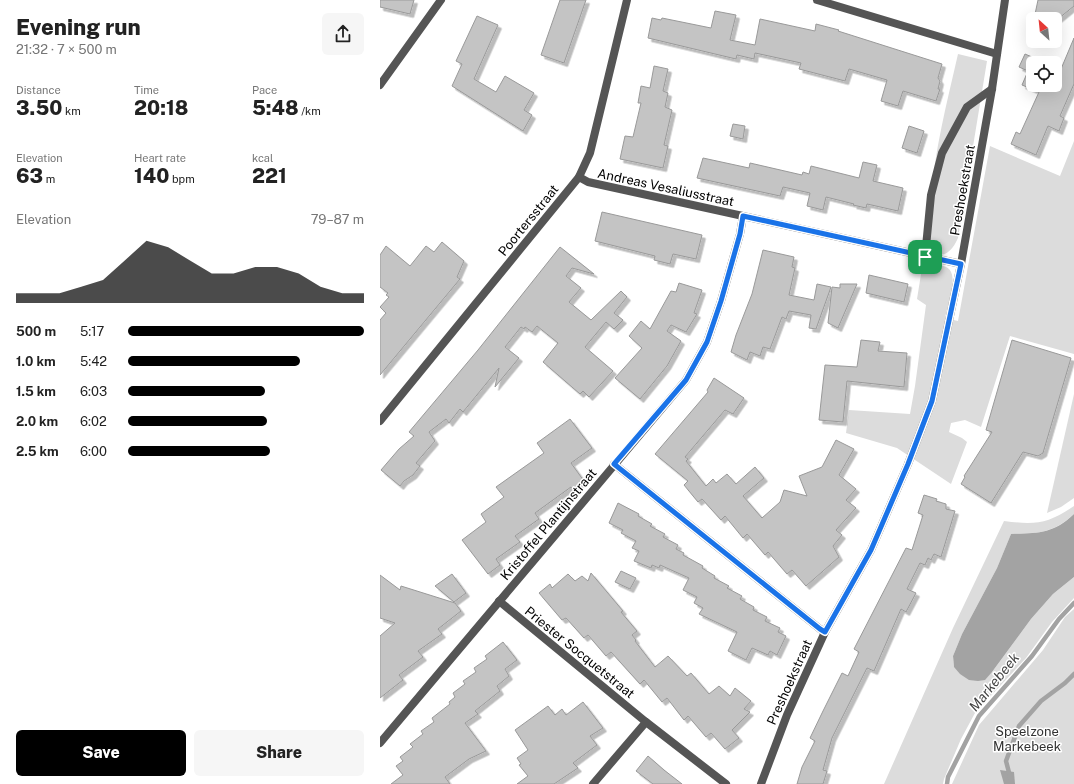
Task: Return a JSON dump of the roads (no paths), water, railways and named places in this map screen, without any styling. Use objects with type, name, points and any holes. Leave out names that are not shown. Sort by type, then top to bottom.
[{"type":"street","points":[[380,85],[441,0]]},
{"type":"street","name":"Poortersstraat","points":[[380,421],[579,177],[590,153],[627,0]]},
{"type":"street","points":[[817,0],[997,54]]},
{"type":"street","name":"Preshoekstraat","points":[[761,784],[787,715],[825,632],[871,550],[908,464],[932,401],[961,264],[992,89],[1005,0]]},
{"type":"street","name":"Preshoekstraat","points":[[925,257],[931,195],[942,153],[967,107],[992,89]]},
{"type":"street","name":"Andreas Vesaliusstraat","points":[[579,177],[588,182],[961,264]]},
{"type":"street","name":"Kristoffel Plantijnstraat","points":[[380,743],[686,380],[707,342],[721,301],[740,234],[743,216]]},
{"type":"street","points":[[614,464],[825,632]]},
{"type":"street","name":"Priester Socquetstraat","points":[[499,601],[646,722],[726,784]]},
{"type":"street","points":[[593,784],[646,722]]},
{"type":"waterway","name":"Markebeek","points":[[947,784],[948,777],[979,716],[1032,656],[1059,619],[1074,603]]},
{"type":"waterway","points":[[1012,784],[1006,761],[1019,726],[1041,701],[1065,683],[1074,674]]},
{"type":"park label","name":"Speelzone Markebeek","points":[[1027,738]]}]
